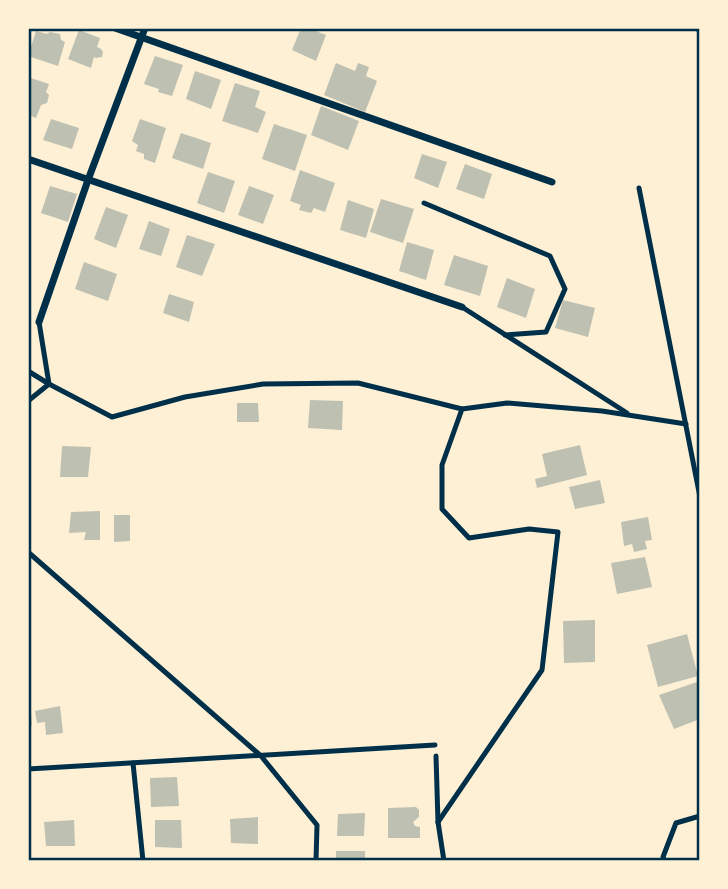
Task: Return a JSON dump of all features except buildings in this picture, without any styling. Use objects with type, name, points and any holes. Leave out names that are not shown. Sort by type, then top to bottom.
[{"type":"street","points":[[115,28],[552,181]]},
{"type":"street","points":[[39,322],[145,28]]},
{"type":"street","points":[[28,159],[462,307]]},
{"type":"lane","points":[[639,188],[700,496]]},
{"type":"lane","points":[[424,203],[550,256],[565,289],[546,332],[505,335]]},
{"type":"lane","points":[[462,307],[631,416]]},
{"type":"lane","points":[[39,322],[49,384]]},
{"type":"lane","points":[[28,371],[112,417],[185,397],[263,384],[358,383],[462,409],[507,404],[601,411],[686,424]]},
{"type":"lane","points":[[28,401],[49,384]]},
{"type":"lane","points":[[438,822],[542,670],[558,532],[529,529],[469,538],[442,509],[442,465],[462,409]]},
{"type":"lane","points":[[28,552],[261,755],[317,825],[316,861]]},
{"type":"lane","points":[[28,769],[435,746]]},
{"type":"lane","points":[[436,756],[438,822],[444,861]]},
{"type":"lane","points":[[133,763],[143,861]]},
{"type":"lane","points":[[665,861],[663,857],[676,823],[700,816]]}]
